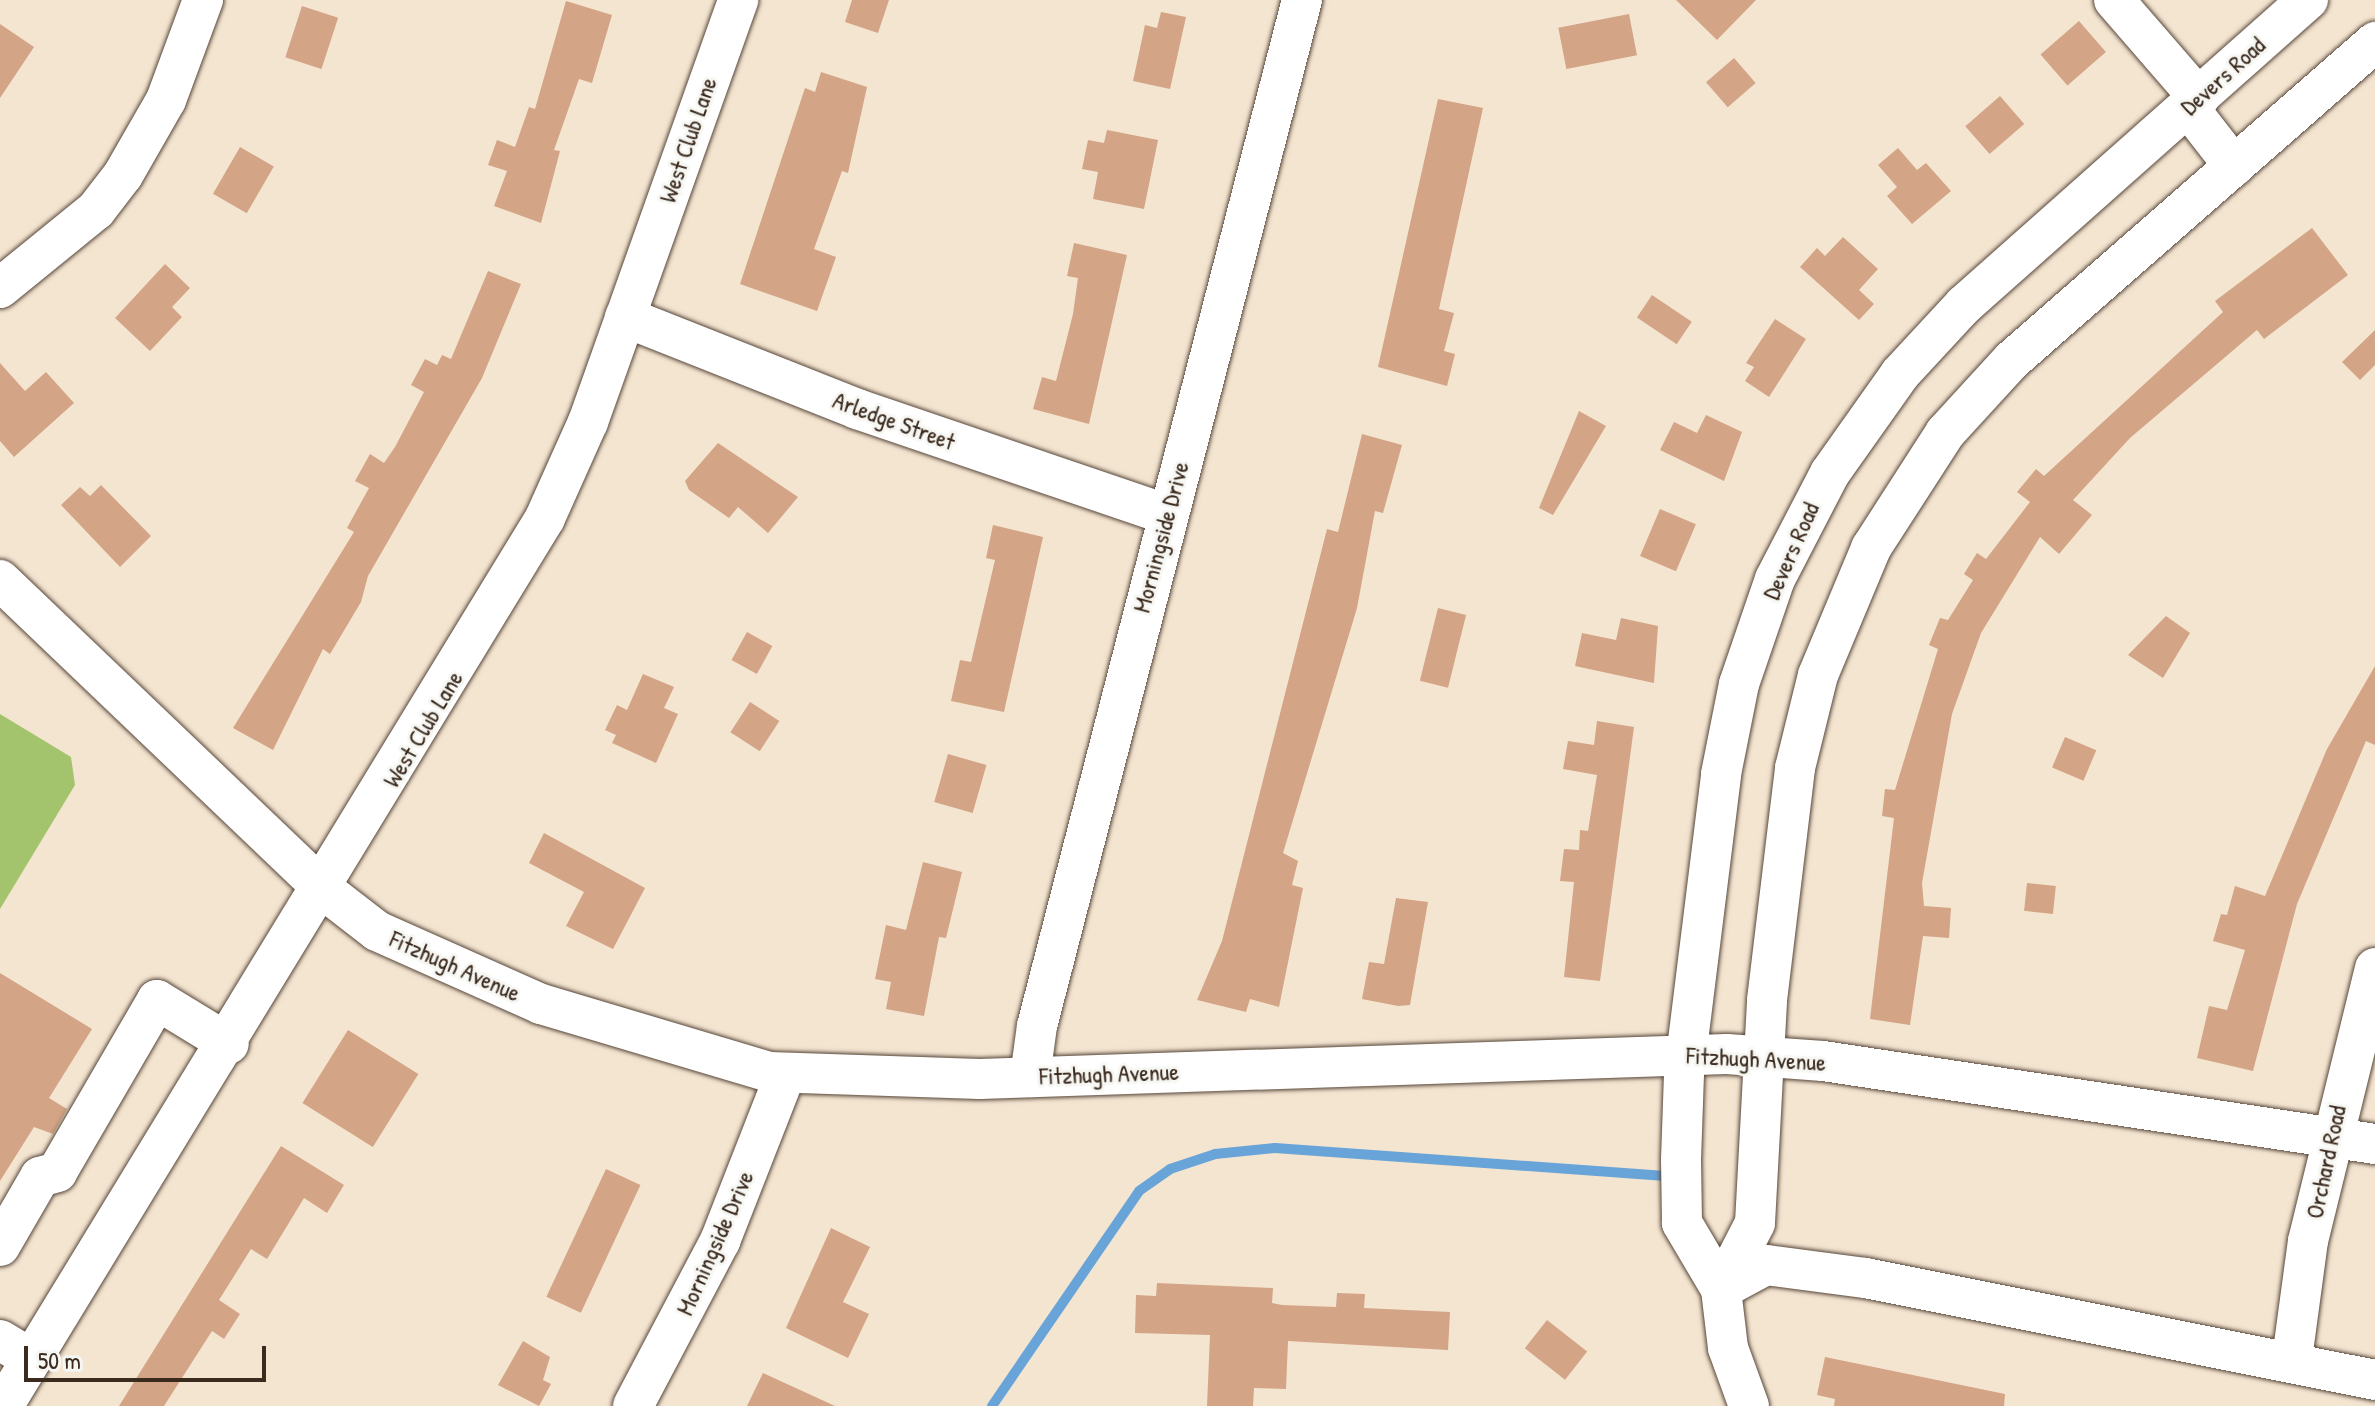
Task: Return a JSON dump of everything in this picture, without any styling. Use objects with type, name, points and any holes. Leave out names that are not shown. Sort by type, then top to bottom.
[{"type":"street","points":[[0,288],[96,210],[123,175],[166,100],[203,0]]},
{"type":"street","name":"West Club Lane","points":[[3,1406],[16,1350],[229,1044],[545,518],[625,317],[738,0]]},
{"type":"street","name":"Morningside Drive","points":[[1030,1077],[1037,1026],[1166,514],[1302,0]]},
{"type":"street","points":[[2114,0],[2194,103],[2234,166]]},
{"type":"street","name":"Devers Road","points":[[1749,1406],[1728,1348],[1721,1289],[1682,1223],[1688,1054],[1739,684],[1809,509],[1876,403],[1953,317],[2308,0]]},
{"type":"street","points":[[1721,1289],[1755,1223],[1764,1057],[1795,768],[1818,675],[1871,548],[1945,433],[2012,360],[2373,49]]},
{"type":"street","name":"Arledge Street","points":[[625,317],[857,409],[1166,514]]},
{"type":"street","name":"Fitzhugh Avenue","points":[[0,580],[324,890],[377,931],[541,1004],[785,1075],[1030,1077],[1688,1054],[1764,1057],[2375,1144]]},
{"type":"street","name":"Orchard Road","points":[[2292,1359],[2331,1136],[2375,968]]},
{"type":"street","points":[[0,1246],[40,1177],[57,1172],[157,1000],[229,1044]]},
{"type":"street","name":"Morningside Drive","points":[[633,1406],[720,1241],[785,1075]]},
{"type":"street","points":[[1721,1289],[1766,1265],[2292,1359],[2375,1380]]},
{"type":"green space","points":[[0,714],[71,757],[75,785],[0,909]]},
{"type":"building","points":[[852,0],[889,0],[878,33],[845,22]]},
{"type":"building","points":[[1676,0],[1756,0],[1717,40]]},
{"type":"building","points":[[566,1],[612,15],[592,83],[579,79],[554,150],[560,151],[541,223],[494,206],[507,171],[488,165],[497,140],[515,147],[529,107],[535,109]]},
{"type":"building","points":[[302,6],[338,18],[321,69],[285,57]]},
{"type":"building","points":[[1161,12],[1186,17],[1170,89],[1133,81],[1145,25],[1157,28]]},
{"type":"building","points":[[1629,14],[1637,55],[1566,69],[1558,28]]},
{"type":"building","points":[[2079,21],[2106,52],[2067,85],[2041,54]]},
{"type":"building","points":[[0,24],[34,47],[0,98]]},
{"type":"building","points":[[1734,58],[1756,83],[1728,107],[1706,82]]},
{"type":"building","points":[[821,72],[867,87],[848,173],[842,171],[814,249],[836,257],[817,311],[740,284],[805,88],[815,92]]},
{"type":"building","points":[[2000,96],[2024,124],[1990,154],[1965,126]]},
{"type":"building","points":[[1438,99],[1483,108],[1439,309],[1454,313],[1444,351],[1455,354],[1447,386],[1378,367]]},
{"type":"building","points":[[1107,130],[1158,140],[1144,209],[1093,199],[1098,172],[1082,169],[1088,140],[1104,143]]},
{"type":"building","points":[[240,147],[274,166],[247,213],[213,194]]},
{"type":"building","points":[[1898,148],[1917,170],[1926,163],[1951,191],[1912,224],[1887,196],[1897,187],[1878,165]]},
{"type":"building","points":[[2312,228],[2348,275],[2264,339],[2257,330],[2130,438],[2073,500],[2092,515],[2059,554],[2040,537],[1981,633],[1952,714],[1922,883],[1924,906],[1951,908],[1949,938],[1923,936],[1910,1025],[1870,1019],[1894,818],[1882,816],[1885,789],[1895,790],[1938,649],[1929,645],[1940,618],[1948,620],[1973,580],[1964,574],[1977,553],[1986,559],[2030,502],[2017,492],[2036,469],[2044,476],[2223,312],[2215,301]]},
{"type":"building","points":[[1843,237],[1878,269],[1859,290],[1874,304],[1859,320],[1800,267],[1817,248],[1825,256]]},
{"type":"building","points":[[1074,243],[1127,255],[1089,424],[1033,409],[1042,377],[1056,381],[1073,314],[1078,278],[1067,276]]},
{"type":"building","points":[[165,264],[190,288],[172,307],[182,317],[150,351],[115,318]]},
{"type":"building","points":[[488,271],[521,284],[482,378],[368,576],[361,602],[330,654],[323,649],[273,750],[233,728],[354,532],[347,528],[369,488],[355,481],[370,454],[384,463],[395,447],[424,392],[411,385],[425,359],[437,365],[442,355],[451,359]]},
{"type":"building","points":[[1652,295],[1692,322],[1677,344],[1637,317]]},
{"type":"building","points":[[1775,319],[1806,339],[1769,397],[1745,381],[1754,367],[1746,363]]},
{"type":"building","points":[[2375,330],[2375,365],[2360,380],[2342,362]]},
{"type":"building","points":[[0,363],[25,391],[46,372],[74,403],[14,457],[0,441]]},
{"type":"building","points":[[1579,411],[1606,426],[1553,515],[1539,508]]},
{"type":"building","points":[[1706,415],[1742,432],[1724,481],[1660,450],[1674,422],[1697,433]]},
{"type":"building","points":[[1362,434],[1402,445],[1383,513],[1375,511],[1357,608],[1283,853],[1298,861],[1292,885],[1303,888],[1279,1007],[1250,999],[1246,1012],[1197,1000],[1222,941],[1327,529],[1338,532]]},
{"type":"building","points":[[718,443],[798,497],[768,533],[738,507],[729,518],[689,490],[685,481]]},
{"type":"building","points":[[101,485],[151,536],[120,567],[61,505],[80,487],[90,496]]},
{"type":"building","points":[[1660,509],[1696,524],[1676,571],[1640,556]]},
{"type":"building","points":[[993,525],[1043,537],[1004,712],[951,701],[960,660],[971,662],[995,560],[986,558]]},
{"type":"building","points":[[1438,608],[1466,615],[1448,688],[1420,681]]},
{"type":"building","points":[[2166,616],[2190,633],[2163,678],[2128,655]]},
{"type":"building","points":[[1621,618],[1658,626],[1654,683],[1575,666],[1582,633],[1616,640]]},
{"type":"building","points":[[747,632],[772,646],[757,674],[731,660]]},
{"type":"building","points":[[2375,666],[2375,745],[2366,741],[2297,904],[2253,1071],[2197,1058],[2209,1006],[2227,1010],[2245,950],[2213,941],[2221,914],[2227,915],[2235,886],[2265,896],[2327,749]]},
{"type":"building","points":[[643,674],[674,687],[664,708],[678,714],[656,763],[612,743],[616,735],[605,730],[617,705],[627,710]]},
{"type":"building","points":[[750,702],[779,721],[760,751],[730,732]]},
{"type":"building","points":[[1597,721],[1634,727],[1600,981],[1564,977],[1574,882],[1560,881],[1564,849],[1579,850],[1580,830],[1588,831],[1597,775],[1563,769],[1568,741],[1594,745]]},
{"type":"building","points":[[2065,737],[2096,750],[2083,781],[2052,767]]},
{"type":"building","points":[[948,754],[986,765],[973,813],[934,802]]},
{"type":"building","points":[[544,833],[645,888],[613,949],[566,926],[584,892],[529,863]]},
{"type":"building","points":[[923,862],[962,872],[946,938],[939,937],[924,1016],[886,1009],[891,982],[875,979],[886,925],[906,930]]},
{"type":"building","points":[[2027,883],[2056,886],[2053,914],[2024,911]]},
{"type":"building","points":[[1396,898],[1428,902],[1410,1005],[1398,1006],[1362,999],[1369,962],[1384,964]]},
{"type":"building","points":[[0,973],[92,1029],[49,1098],[67,1109],[53,1134],[34,1127],[0,1181]]},
{"type":"building","points":[[348,1030],[418,1074],[373,1147],[302,1103]]},
{"type":"building","points":[[281,1146],[344,1185],[327,1213],[304,1198],[267,1259],[251,1249],[219,1300],[240,1314],[224,1339],[212,1331],[164,1406],[119,1406]]},
{"type":"building","points":[[606,1169],[640,1185],[581,1313],[546,1297]]},
{"type":"building","points":[[831,1228],[870,1247],[843,1302],[869,1314],[848,1358],[786,1328]]},
{"type":"building","points":[[1157,1283],[1273,1288],[1272,1303],[1282,1305],[1336,1307],[1337,1293],[1365,1294],[1364,1308],[1450,1312],[1448,1350],[1288,1341],[1286,1389],[1254,1388],[1253,1406],[1207,1406],[1210,1335],[1135,1333],[1136,1295],[1156,1296]]},
{"type":"building","points":[[1547,1320],[1587,1351],[1565,1380],[1525,1348]]},
{"type":"building","points":[[523,1341],[550,1357],[543,1380],[551,1384],[539,1406],[498,1385]]},
{"type":"building","points":[[1825,1357],[2005,1394],[2004,1406],[1834,1406],[1835,1399],[1817,1395]]},
{"type":"building","points":[[763,1373],[835,1406],[747,1406]]},
{"type":"waterway","points":[[992,1406],[1139,1191],[1170,1169],[1215,1154],[1275,1148],[1662,1176]]}]
